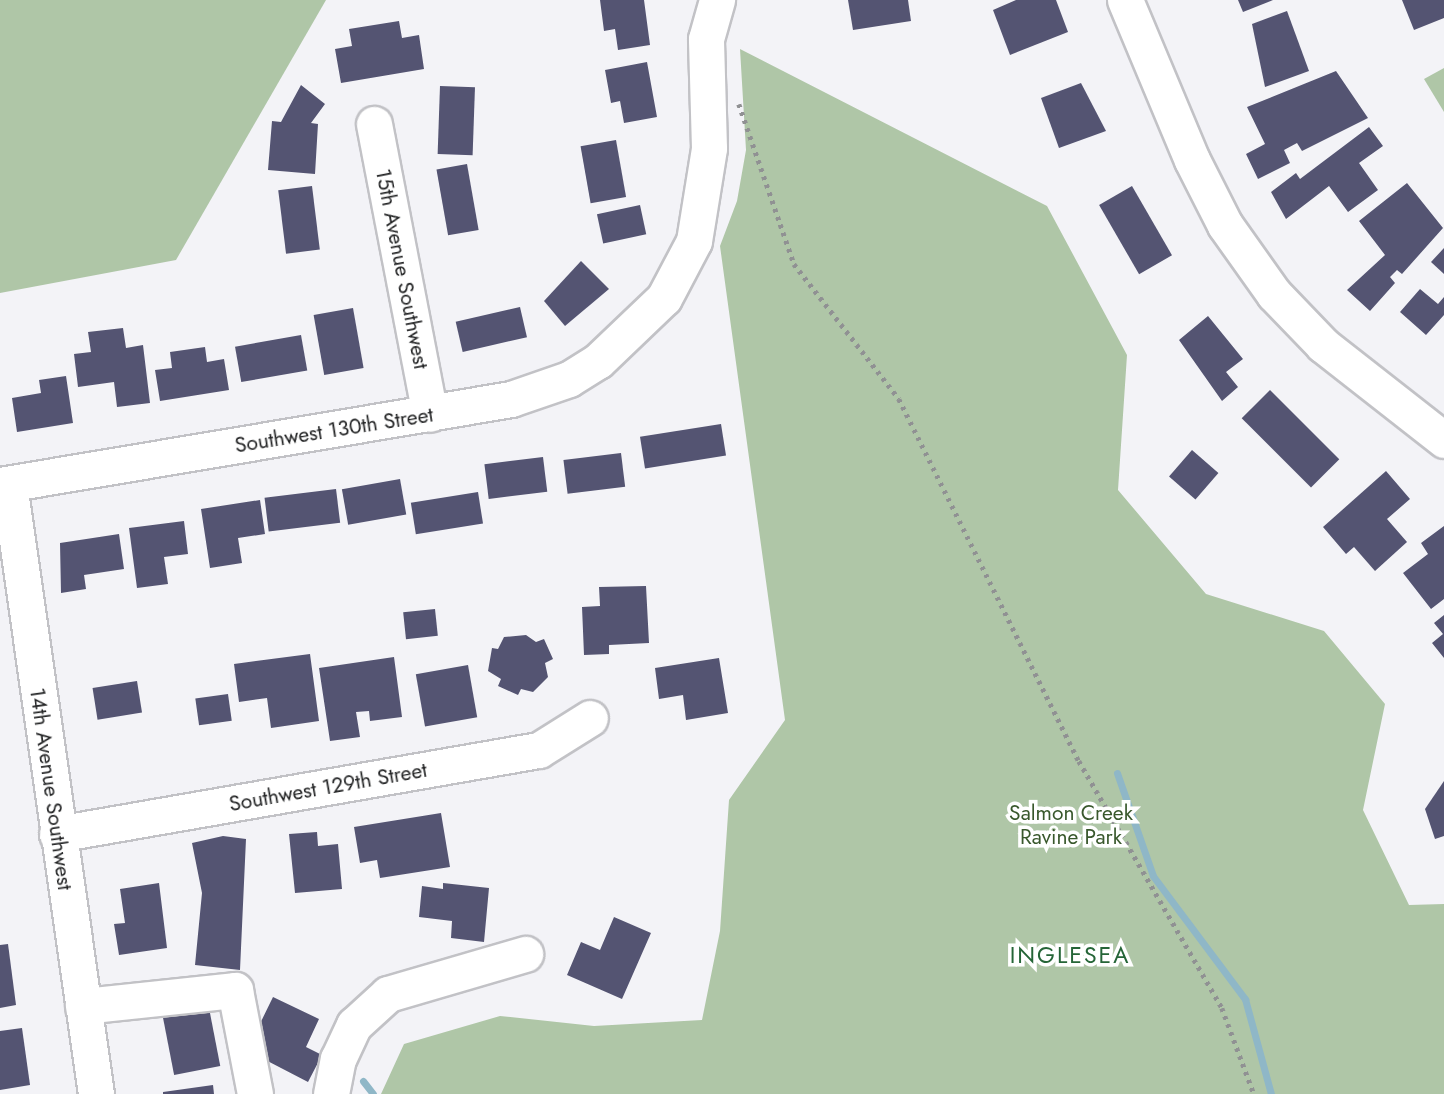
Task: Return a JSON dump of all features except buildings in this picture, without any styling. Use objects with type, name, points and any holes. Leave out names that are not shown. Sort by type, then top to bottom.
[{"type":"street","points":[[1125,0],[1197,171],[1274,294],[1324,345],[1444,440]]},
{"type":"street","name":"Southwest 130th Street","points":[[4,485],[511,399],[569,379],[646,319],[681,270],[701,213],[707,4]]},
{"type":"street","name":"15th Avenue Southwest","points":[[374,124],[430,414]]},
{"type":"street","name":"14th Avenue Southwest","points":[[4,485],[96,1094]]},
{"type":"street","name":"Southwest 129th Street","points":[[57,834],[539,750],[590,719]]},
{"type":"street","points":[[331,1094],[338,1059],[354,1025],[388,994],[526,954]]},
{"type":"street","points":[[83,1006],[235,990],[255,1094]]},
{"type":"path","points":[[736,92],[794,264],[899,399],[1079,761],[1222,1008],[1254,1094]]},
{"type":"green space","points":[[0,0],[326,0],[176,260],[0,293]]},
{"type":"green space","name":"Salmon Creek Ravine Park","points":[[740,49],[1047,206],[1127,355],[1118,490],[1206,594],[1324,631],[1385,704],[1363,810],[1409,905],[1444,904],[1444,1094],[381,1094],[404,1044],[500,1016],[594,1026],[702,1020],[720,931],[729,800],[785,720],[720,246],[737,201],[746,150]]},
{"type":"green space","points":[[1444,68],[1444,112],[1424,79]]},
{"type":"waterway","points":[[1117,773],[1153,876],[1245,999],[1271,1094]]},
{"type":"waterway","points":[[363,1081],[373,1094]]},
{"type":"district","name":"INGLESEA","points":[[1070,955]]}]
